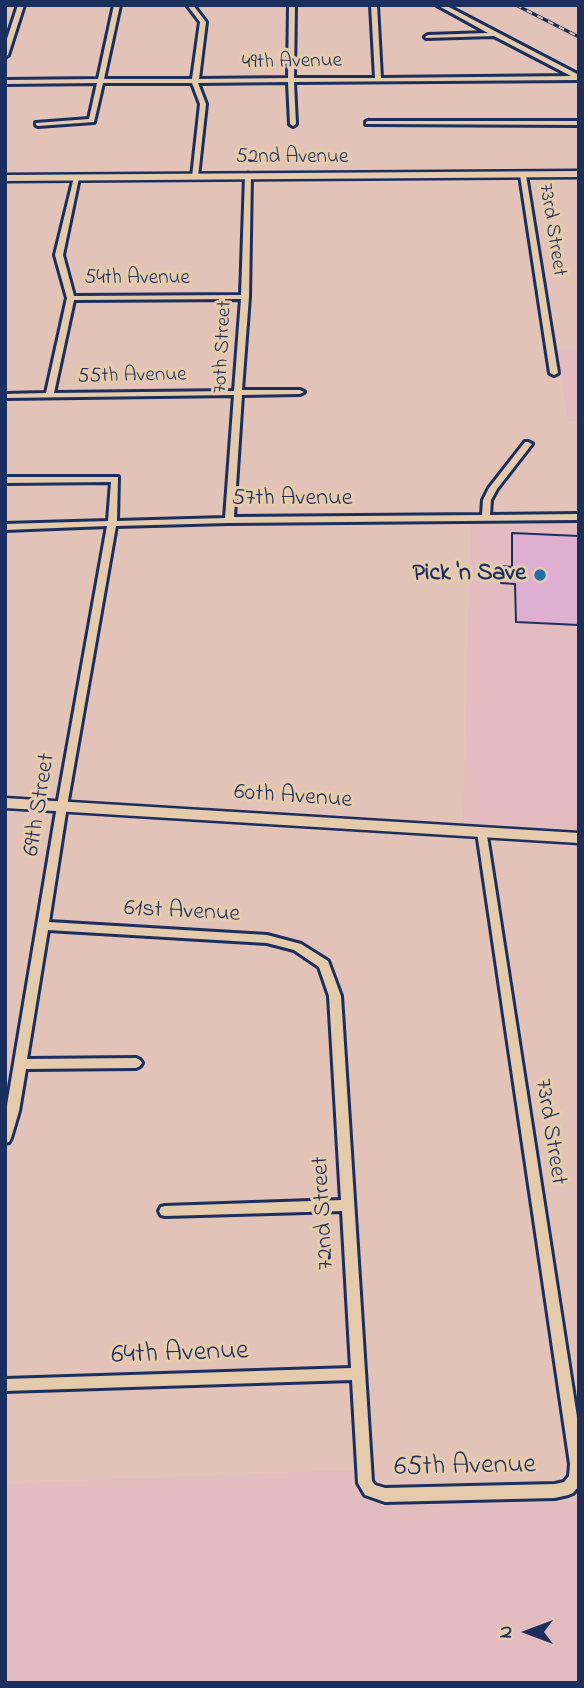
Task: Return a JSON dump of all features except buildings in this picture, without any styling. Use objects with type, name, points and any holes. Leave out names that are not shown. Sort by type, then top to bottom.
[{"type":"street","points":[[5,55],[21,5]]},
{"type":"street","points":[[38,124],[92,121],[103,81],[117,5]]},
{"type":"street","points":[[190,5],[203,22],[195,82],[203,104],[195,177]]},
{"type":"street","points":[[292,5],[293,124]]},
{"type":"street","points":[[374,5],[378,79]]},
{"type":"street","points":[[440,5],[579,78]]},
{"type":"street","points":[[428,37],[498,34]]},
{"type":"street","name":"49th Avenue","points":[[5,82],[579,78]]},
{"type":"street","points":[[368,123],[579,122]]},
{"type":"street","name":"52nd Avenue","points":[[5,178],[579,174]]},
{"type":"street","name":"73rd Street","points":[[523,175],[554,373]]},
{"type":"street","name":"70th Street","points":[[229,520],[245,297],[248,176]]},
{"type":"street","points":[[50,396],[71,298],[59,255],[76,178]]},
{"type":"street","name":"54th Avenue","points":[[71,298],[245,297]]},
{"type":"street","name":"55th Avenue","points":[[5,396],[300,392]]},
{"type":"street","points":[[486,518],[487,500],[491,491],[528,444]]},
{"type":"street","name":"69th Street","points":[[5,480],[115,479],[112,524],[62,806],[21,1064],[5,1138]]},
{"type":"street","name":"57th Avenue","points":[[5,527],[229,520],[579,517]]},
{"type":"street","name":"60th Avenue","points":[[5,803],[579,838]]},
{"type":"street","name":"73rd Street","points":[[482,832],[578,1464],[576,1479]]},
{"type":"street","name":"61st Avenue","points":[[43,926],[268,939],[283,941],[314,955]]},
{"type":"street","name":"72nd Street","points":[[314,955],[324,964],[335,996],[362,1474]]},
{"type":"street","points":[[21,1064],[136,1063]]},
{"type":"street","points":[[165,1210],[347,1205]]},
{"type":"street","name":"64th Avenue","points":[[5,1385],[357,1374]]},
{"type":"street","name":"65th Avenue","points":[[362,1474],[370,1490],[385,1495],[555,1491],[568,1489],[576,1479]]},
{"type":"shaded area","points":[[579,349],[579,421],[568,421],[556,350]]},
{"type":"shaded area","points":[[579,523],[579,829],[463,823],[471,525]]},
{"type":"shaded area","points":[[353,1470],[359,1489],[384,1506],[560,1503],[579,1496],[579,1683],[5,1683],[5,1484]]},
{"type":"railway","points":[[516,5],[579,37]]},
{"type":"place","name":"Pick 'n Save","points":[[540,575]]}]
